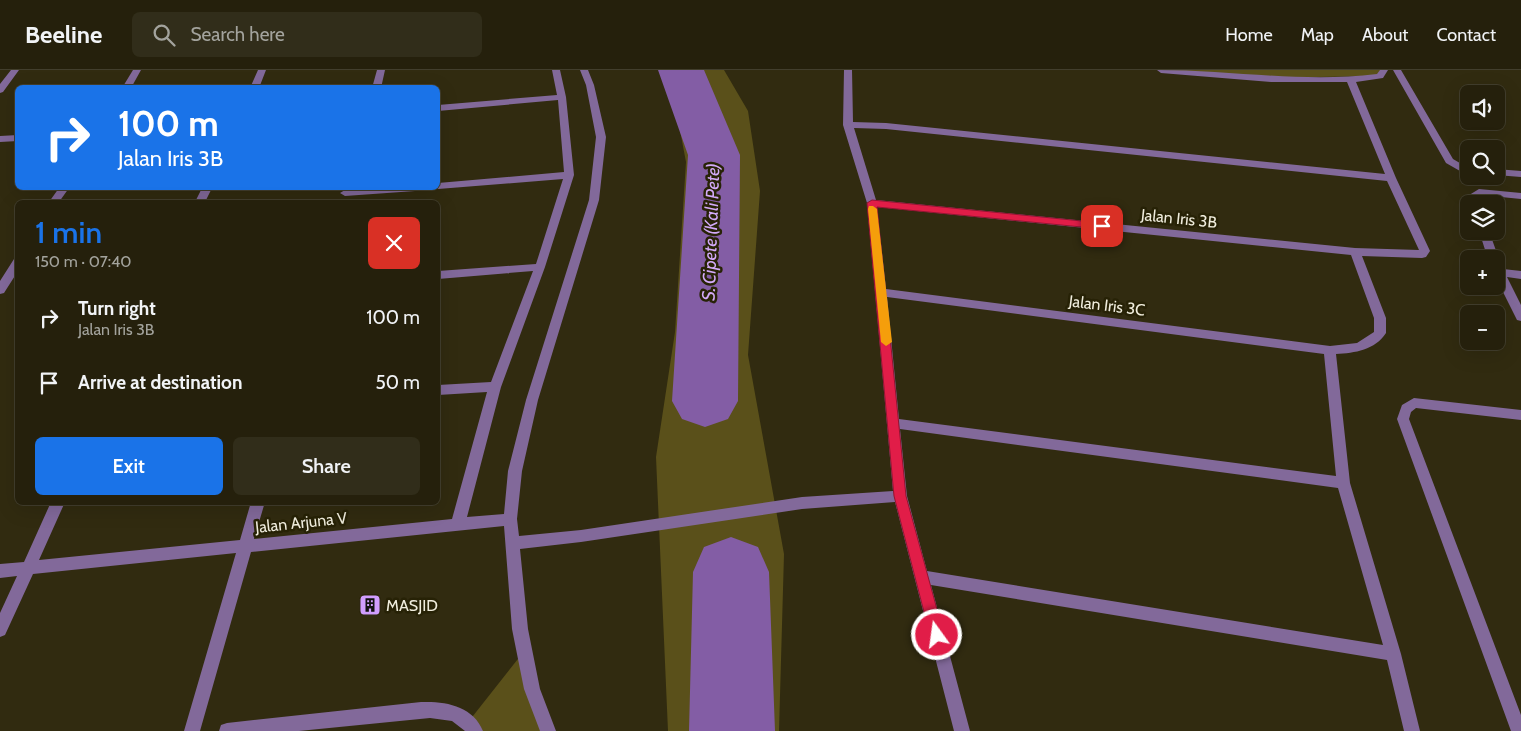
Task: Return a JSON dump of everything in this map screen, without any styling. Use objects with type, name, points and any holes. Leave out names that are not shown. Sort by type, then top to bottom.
[{"type":"street","points":[[0,90],[15,70]]},
{"type":"street","points":[[128,85],[137,70]]},
{"type":"street","points":[[255,85],[262,70]]},
{"type":"street","points":[[377,85],[381,70]]},
{"type":"street","points":[[458,524],[495,387],[540,267],[569,175],[562,97],[556,70]]},
{"type":"street","points":[[548,731],[532,689],[520,629],[510,519],[515,471],[532,400],[594,200],[601,137],[590,85],[584,70]]},
{"type":"street","points":[[848,70],[848,125],[872,203],[900,496],[962,731]]},
{"type":"street","points":[[1161,70],[1260,78],[1351,81],[1380,76],[1384,70]]},
{"type":"street","points":[[1397,70],[1449,161],[1460,167]]},
{"type":"street","points":[[848,125],[886,126],[1391,178],[1351,81]]},
{"type":"street","points":[[440,108],[562,97]]},
{"type":"street","points":[[0,139],[15,138]]},
{"type":"street","points":[[1505,173],[1521,174]]},
{"type":"street","points":[[440,186],[569,175]]},
{"type":"street","name":"Jalan Iris 3B","points":[[872,203],[1355,252],[1422,254],[1424,251],[1391,178]]},
{"type":"street","points":[[345,194],[392,190]]},
{"type":"street","points":[[1474,195],[1479,192],[1521,196]]},
{"type":"street","name":"Jalan Iris 3C","points":[[881,292],[1330,350],[1353,348],[1372,342],[1380,333],[1380,318],[1355,252]]},
{"type":"street","points":[[0,290],[15,267]]},
{"type":"street","points":[[440,275],[540,267]]},
{"type":"street","points":[[1505,271],[1521,274]]},
{"type":"street","points":[[1505,285],[1521,317]]},
{"type":"street","points":[[1330,350],[1343,483],[1393,654],[1412,731]]},
{"type":"street","points":[[440,390],[495,387]]},
{"type":"street","points":[[1519,731],[1404,419],[1406,409],[1414,403],[1521,415]]},
{"type":"street","points":[[893,423],[1343,483]]},
{"type":"street","points":[[512,542],[581,536],[802,503],[900,496]]},
{"type":"street","points":[[0,630],[57,505]]},
{"type":"street","points":[[192,731],[257,505]]},
{"type":"street","name":"Jalan Arjuna V","points":[[0,571],[510,519]]},
{"type":"street","points":[[922,577],[1393,654]]},
{"type":"street","points":[[227,731],[443,708],[469,721],[475,731]]},
{"type":"shaded area","points":[[666,70],[724,70],[748,111],[760,191],[748,355],[784,554],[779,731],[668,731],[656,457],[675,332],[686,162],[671,83]]},
{"type":"shaded area","points":[[1161,70],[1384,70],[1380,76],[1260,78]]},
{"type":"shaded area","points":[[525,650],[548,731],[475,731],[469,721]]},
{"type":"waterway","name":"S. Cipete (Kali Pete)","points":[[681,70],[714,155],[705,401]]},
{"type":"waterway","name":"S. Cipete (Kali Pete)","points":[[731,572],[732,731]]},
{"type":"slow traffic","points":[[873,209],[886,342]]},
{"type":"place","name":"MASJID","points":[[370,605]]},
{"type":"route","points":[[937,635],[900,496],[889,363],[872,203],[1102,226]]}]
